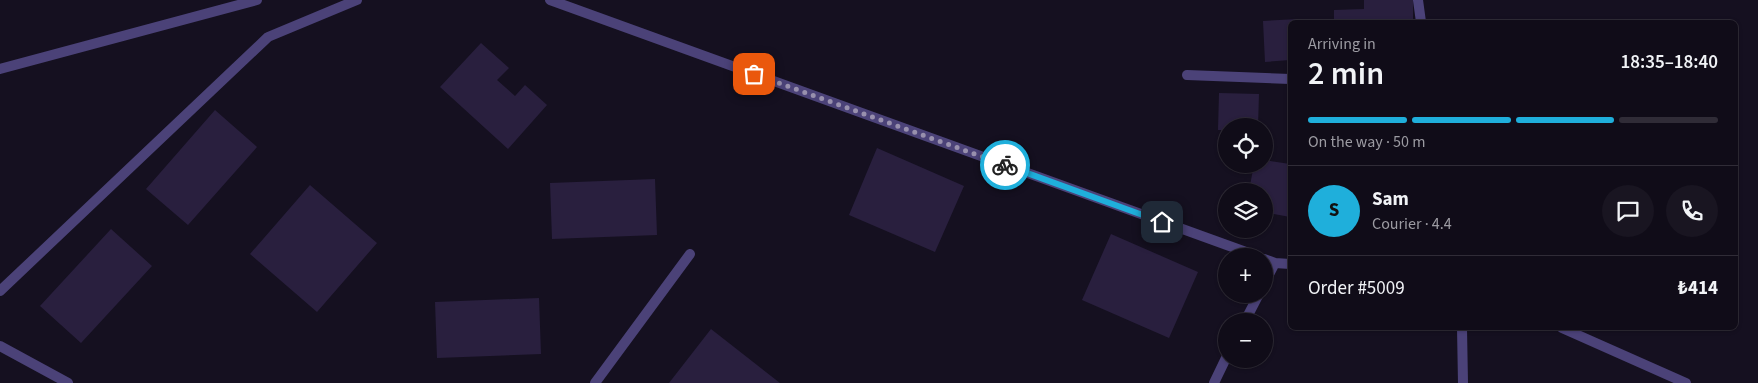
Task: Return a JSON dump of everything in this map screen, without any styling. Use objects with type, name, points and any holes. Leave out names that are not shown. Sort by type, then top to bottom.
[{"type":"street","points":[[0,69],[257,0]]},
{"type":"street","points":[[0,291],[268,37],[357,0]]},
{"type":"street","points":[[550,0],[1235,248]]},
{"type":"street","points":[[1418,0],[1421,20]]},
{"type":"street","points":[[1187,75],[1288,79]]},
{"type":"street","points":[[597,382],[690,254]]},
{"type":"street","points":[[1273,267],[1275,263],[1288,264]]},
{"type":"street","points":[[1462,330],[1463,383]]},
{"type":"street","points":[[1567,330],[1686,383]]},
{"type":"street","points":[[0,346],[68,383]]},
{"type":"street","points":[[1214,383],[1221,368]]},
{"type":"building","points":[[1364,0],[1413,0],[1413,20],[1334,20],[1334,10],[1364,9]]},
{"type":"building","points":[[1298,19],[1288,20],[1288,60],[1265,62],[1263,21]]},
{"type":"building","points":[[481,43],[509,68],[497,80],[515,96],[525,85],[547,105],[508,149],[440,87]]},
{"type":"building","points":[[1219,93],[1259,94],[1258,118],[1218,118]]},
{"type":"building","points":[[215,110],[257,147],[188,225],[146,189]]},
{"type":"building","points":[[877,148],[964,186],[935,252],[849,215]]},
{"type":"building","points":[[1273,161],[1288,164],[1288,217],[1273,214],[1273,183],[1250,183],[1252,173],[1273,173]]},
{"type":"building","points":[[655,179],[657,235],[552,239],[550,183]]},
{"type":"building","points":[[310,185],[377,243],[317,312],[250,254]]},
{"type":"building","points":[[111,229],[152,266],[81,343],[40,306]]},
{"type":"building","points":[[1111,234],[1198,272],[1169,338],[1082,300]]},
{"type":"building","points":[[539,298],[541,354],[437,358],[435,302]]},
{"type":"building","points":[[711,329],[780,383],[669,383]]},
{"type":"way so far","points":[[754,74],[1005,165]]},
{"type":"route","points":[[1005,165],[1162,222]]}]
